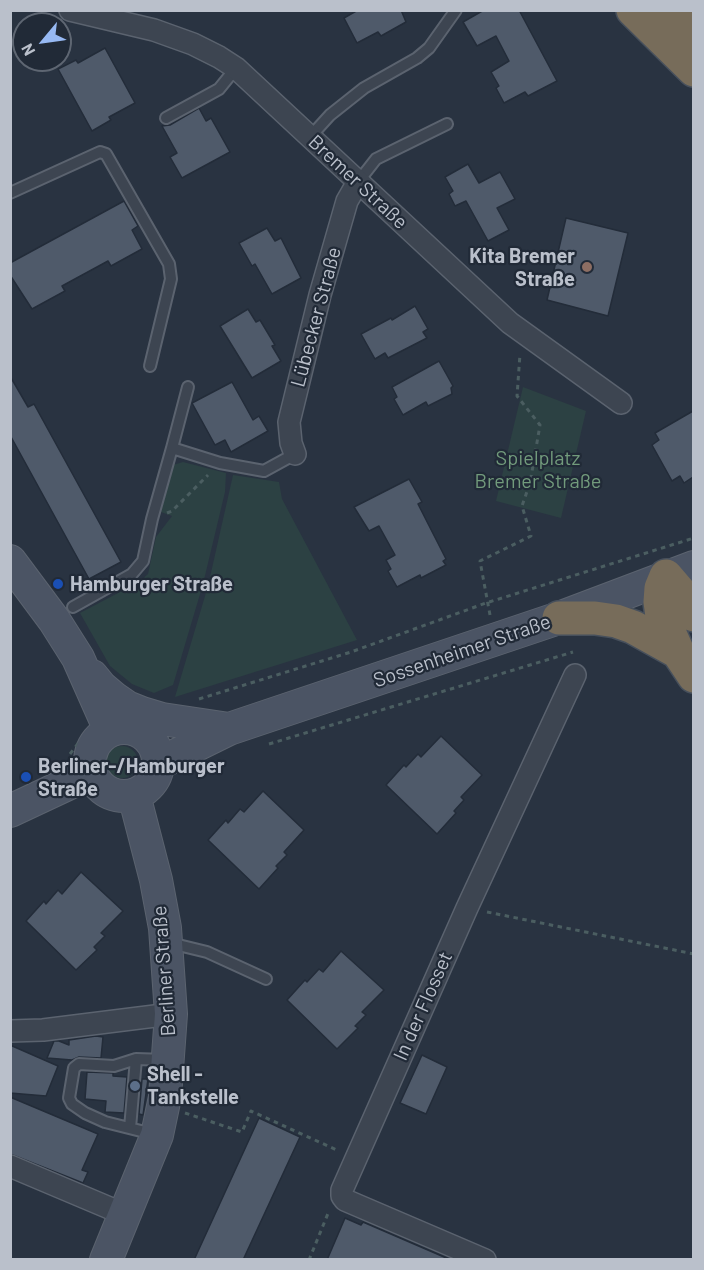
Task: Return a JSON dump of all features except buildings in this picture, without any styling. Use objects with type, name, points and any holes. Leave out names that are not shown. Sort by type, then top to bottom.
[{"type":"highway","points":[[633,10],[693,70]]},
{"type":"highway","points":[[669,10],[693,35]]},
{"type":"highway","points":[[680,571],[684,597],[693,615]]},
{"type":"highway","points":[[680,571],[661,588],[660,602],[667,628],[686,664]]},
{"type":"highway","points":[[559,618],[595,618],[616,621],[633,627],[686,664]]},
{"type":"street","name":"Bremer Straße","points":[[70,10],[154,30],[193,44],[219,57],[236,69],[510,323],[621,403]]},
{"type":"street","name":"Lübecker Straße","points":[[295,454],[291,443],[289,422],[323,285],[347,201],[358,182]]},
{"type":"street","points":[[10,561],[101,687],[127,707],[162,719],[229,729]]},
{"type":"street","name":"Sossenheimer Straße","points":[[155,753],[559,618],[680,571]]},
{"type":"street","points":[[78,658],[110,730]]},
{"type":"street","name":"In der Flosset","points":[[342,1196],[342,1190],[355,1157],[575,675]]},
{"type":"street","points":[[121,727],[132,728],[143,733],[155,753],[153,780],[142,791],[134,795],[108,793],[95,781],[91,773],[90,753],[94,743],[110,730],[121,727]]},
{"type":"street","points":[[10,811],[91,773]]},
{"type":"street","name":"Berliner Straße","points":[[106,1260],[126,1215],[143,1131],[165,1097],[171,1014],[166,943],[156,880],[134,795]]},
{"type":"street","points":[[10,1031],[43,1030],[171,1014]]},
{"type":"street","points":[[10,1166],[126,1215]]},
{"type":"street","points":[[342,1196],[345,1200],[485,1260]]},
{"type":"lane","points":[[310,137],[330,115],[364,88],[417,58],[429,48],[456,10]]},
{"type":"lane","points":[[166,118],[219,89],[236,69]]},
{"type":"lane","points":[[358,182],[376,159],[447,124]]},
{"type":"lane","points":[[10,193],[100,152],[106,154],[169,264],[171,279],[150,366]]},
{"type":"lane","points":[[73,607],[132,574],[143,561],[152,519],[188,387]]},
{"type":"lane","points":[[172,448],[220,463],[264,471],[295,454]]},
{"type":"lane","points":[[166,943],[184,945],[207,952],[266,979]]},
{"type":"lane","points":[[136,1059],[143,1131],[105,1122],[72,1104],[69,1098],[70,1084],[74,1068],[79,1064],[114,1066],[136,1059],[168,1060]]},
{"type":"path","points":[[486,603],[480,561],[531,536],[522,506],[530,483],[540,425],[517,396],[521,349],[526,335]]},
{"type":"path","points":[[152,519],[172,511],[220,463]]},
{"type":"path","points":[[199,699],[351,652],[486,603],[693,538]]},
{"type":"path","points":[[559,618],[577,660],[575,675]]},
{"type":"path","points":[[261,746],[573,652]]},
{"type":"path","points":[[467,908],[693,954]]},
{"type":"path","points":[[182,1112],[242,1132],[251,1111],[355,1157]]},
{"type":"path","points":[[309,1260],[329,1211],[342,1196]]},
{"type":"green space","name":"Spielplatz Bremer Straße","points":[[523,387],[586,411],[561,518],[496,501]]},
{"type":"green space","points":[[183,462],[226,473],[225,492],[203,584],[173,685],[154,693],[132,684],[110,666],[80,613],[139,582],[148,574],[156,537],[172,516],[161,512],[173,465]]},
{"type":"green space","points":[[233,475],[279,482],[282,499],[357,640],[175,697],[208,586]]},
{"type":"green space","points":[[122,746],[134,750],[138,762],[134,774],[122,778],[110,774],[106,762],[110,750]]},
{"type":"place","name":"Kita Bremer Straße","points":[[587,267]]},
{"type":"place","name":"Hamburger Straße","points":[[58,584]]},
{"type":"place","name":"Berliner-/Hamburger Straße","points":[[26,777]]},
{"type":"place","name":"Shell - Tankstelle","points":[[135,1086]]}]
